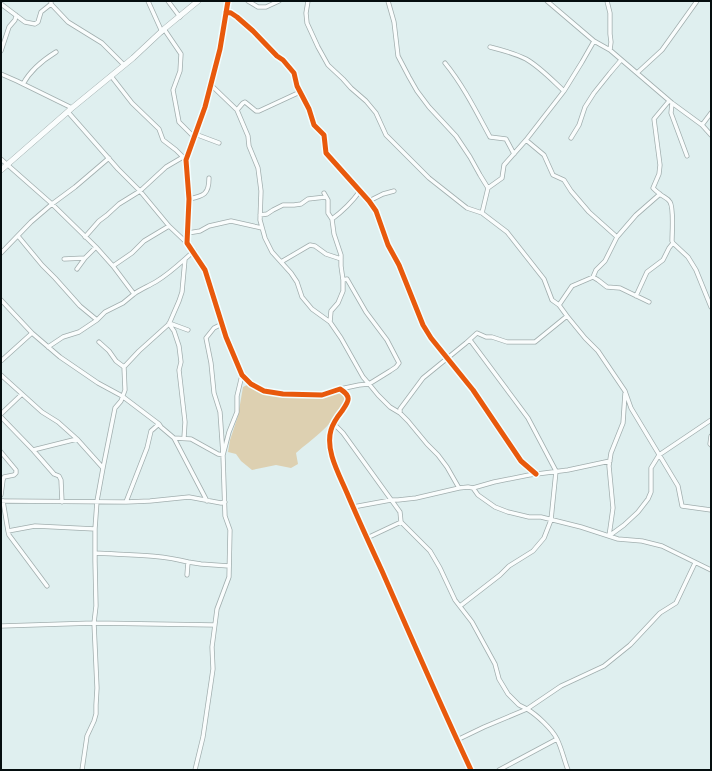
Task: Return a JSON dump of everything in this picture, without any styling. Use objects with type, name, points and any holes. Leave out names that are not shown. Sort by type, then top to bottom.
[{"type":"street","points":[[148,1],[163,31],[181,54],[180,71],[173,90],[179,122],[195,136],[219,143]]},
{"type":"street","points":[[168,1],[180,17]]},
{"type":"street","points":[[1,170],[198,1]]},
{"type":"street","points":[[187,242],[189,199],[185,159],[195,136],[211,85],[220,49],[228,1]]},
{"type":"street","points":[[248,1],[258,7],[266,7],[279,1]]},
{"type":"street","points":[[308,1],[306,13],[307,23],[328,65],[366,101],[376,113],[386,135],[429,178],[467,208],[482,214],[507,232],[544,278],[552,300],[559,305],[566,316],[598,351],[625,390],[631,408],[678,486],[682,506],[711,510]]},
{"type":"street","points":[[388,1],[394,22],[398,56],[417,92],[456,136],[488,188]]},
{"type":"street","points":[[607,1],[610,13],[610,50]]},
{"type":"street","points":[[637,73],[662,50],[697,1]]},
{"type":"street","points":[[548,2],[594,40],[610,50],[670,102],[702,125],[711,135]]},
{"type":"street","points":[[1,4],[25,22],[35,24],[38,22],[41,12],[51,3],[68,22],[102,43],[124,65]]},
{"type":"street","points":[[226,12],[237,17],[253,31],[277,56],[283,60],[294,73],[300,92],[309,109],[314,126],[324,135],[326,153],[369,200],[376,211],[388,245],[399,265],[423,325],[431,338],[473,390],[521,461],[536,474]]},
{"type":"street","points":[[1,50],[9,27],[15,20],[16,15]]},
{"type":"street","points":[[482,214],[488,188],[502,178],[504,165],[526,140],[564,91],[594,40]]},
{"type":"street","points":[[490,47],[526,59],[553,80],[564,91]]},
{"type":"street","points":[[23,84],[32,70],[42,60],[56,52]]},
{"type":"street","points":[[571,138],[579,125],[585,107],[594,93],[622,60]]},
{"type":"street","points":[[445,63],[452,71],[474,106],[490,137],[506,139],[514,154]]},
{"type":"street","points":[[1,74],[72,108]]},
{"type":"street","points":[[111,76],[132,103],[159,129],[163,140],[185,159]]},
{"type":"street","points":[[211,85],[237,110],[248,136],[249,146],[258,168],[261,191],[260,220],[264,238],[272,252],[291,273],[297,282],[302,297],[312,309],[330,322],[341,338],[363,377],[390,407],[400,413],[408,421],[438,455],[459,488]]},
{"type":"street","points":[[237,110],[245,102],[256,111],[259,111],[300,92]]},
{"type":"street","points":[[670,102],[672,113],[687,156]]},
{"type":"street","points":[[670,102],[654,119],[660,165],[659,174],[653,188],[667,198],[671,203],[673,244],[688,257],[696,270],[711,307]]},
{"type":"street","points":[[68,112],[118,169],[140,191],[169,226],[187,242],[194,251],[205,270],[226,337],[242,375],[251,384],[264,391],[283,394],[322,395],[359,385],[369,384],[396,367],[399,363],[387,340],[366,312],[347,279],[343,280]]},
{"type":"street","points":[[702,125],[711,113]]},
{"type":"street","points":[[526,140],[544,155],[553,175],[564,180],[571,191],[589,212],[617,237]]},
{"type":"street","points":[[1,254],[31,222],[109,158]]},
{"type":"street","points":[[1,159],[52,204],[96,247],[113,266],[134,294]]},
{"type":"street","points":[[85,237],[119,204],[140,191],[166,167],[185,159]]},
{"type":"street","points":[[189,199],[200,197],[204,194],[209,187],[209,178]]},
{"type":"street","points":[[332,220],[352,202],[360,191]]},
{"type":"street","points":[[369,200],[394,191]]},
{"type":"street","points":[[324,193],[328,200],[328,213],[332,220],[332,228],[342,255],[343,291],[338,303],[331,311],[330,322]]},
{"type":"street","points":[[559,305],[572,286],[593,277],[596,270],[605,261],[617,237],[636,215],[660,194]]},
{"type":"street","points":[[260,215],[267,214],[283,204],[301,204],[308,199],[326,197]]},
{"type":"street","points":[[188,233],[200,231],[209,226],[231,221],[262,228]]},
{"type":"street","points":[[113,266],[132,253],[144,241],[169,226]]},
{"type":"street","points":[[18,236],[42,265],[80,306],[97,320]]},
{"type":"street","points":[[636,296],[647,272],[662,260],[673,244]]},
{"type":"street","points":[[281,262],[310,245],[315,246],[326,254],[341,260]]},
{"type":"street","points":[[77,269],[96,247]]},
{"type":"street","points":[[48,347],[63,337],[79,332],[97,320],[105,312],[123,303],[134,294],[161,278],[194,251]]},
{"type":"street","points":[[64,259],[85,258]]},
{"type":"street","points":[[82,770],[87,736],[96,714],[97,688],[94,623],[96,606],[94,561],[97,501],[103,468],[116,408],[121,401],[125,390],[124,367],[169,323],[182,292],[185,259]]},
{"type":"street","points":[[593,277],[607,287],[620,288],[649,302]]},
{"type":"street","points":[[2,303],[60,357],[98,383],[122,396],[159,424],[174,438],[207,500]]},
{"type":"street","points":[[400,413],[400,409],[423,378],[477,333],[506,342],[535,342],[566,316]]},
{"type":"street","points":[[169,323],[188,330]]},
{"type":"street","points":[[169,323],[174,331],[182,362],[179,370],[185,422],[184,438]]},
{"type":"street","points":[[195,770],[203,737],[212,669],[212,647],[217,610],[229,577],[230,530],[225,516],[220,412],[214,393],[211,363],[206,338],[214,328],[222,324]]},
{"type":"street","points":[[1,361],[32,332]]},
{"type":"street","points":[[460,606],[500,575],[509,566],[534,551],[544,538],[550,520],[556,472],[528,418],[470,340]]},
{"type":"street","points":[[100,342],[116,361],[124,367]]},
{"type":"street","points":[[1,375],[42,412],[58,422],[77,439],[103,468]]},
{"type":"street","points":[[223,455],[229,432],[237,412],[242,375]]},
{"type":"street","points":[[340,390],[345,392],[348,400],[331,429],[329,440],[331,453],[353,507],[471,770]]},
{"type":"street","points":[[608,536],[613,508],[609,466],[612,453],[623,424],[625,390]]},
{"type":"street","points":[[1,414],[22,394]]},
{"type":"street","points":[[1,418],[33,450],[54,474],[59,476],[61,480],[62,502]]},
{"type":"street","points":[[608,536],[638,512],[648,499],[651,492],[651,468],[659,455],[711,420]]},
{"type":"street","points":[[126,502],[147,448],[151,431],[159,424]]},
{"type":"street","points":[[334,424],[343,433],[400,512],[401,522],[430,551],[455,600],[472,622],[495,664],[499,679],[508,694],[519,705],[532,712],[550,730],[557,739],[568,770]]},
{"type":"street","points":[[711,436],[711,445]]},
{"type":"street","points":[[174,438],[191,439],[218,454],[223,455]]},
{"type":"street","points":[[33,450],[77,439]]},
{"type":"street","points":[[1,452],[16,470],[14,475],[4,477],[1,495]]},
{"type":"street","points":[[353,507],[391,500],[416,498],[459,488],[473,488],[494,482],[568,470],[610,461]]},
{"type":"street","points":[[473,488],[478,495],[495,507],[508,512],[522,516],[541,517],[581,527],[608,536],[662,546],[673,550],[711,570]]},
{"type":"street","points":[[47,586],[9,535],[2,500],[126,502],[189,497],[221,503],[225,502]]},
{"type":"street","points":[[367,538],[401,522]]},
{"type":"street","points":[[8,531],[35,526],[95,529]]},
{"type":"street","points":[[95,553],[165,558],[201,564],[229,566]]},
{"type":"street","points":[[187,575],[188,562]]},
{"type":"street","points":[[457,740],[527,709],[560,686],[604,666],[630,645],[660,613],[676,603],[695,562]]},
{"type":"street","points":[[1,626],[94,623],[215,625]]},
{"type":"street","points":[[499,770],[557,739]]},
{"type":"shaded area","points":[[247,385],[263,391],[300,398],[317,397],[340,392],[344,393],[345,403],[331,422],[296,453],[298,464],[291,468],[276,465],[252,470],[241,461],[236,454],[228,452],[230,440],[238,416],[243,387]]},
{"type":"cycle path","points":[[228,1],[220,49],[205,107],[186,160],[189,199],[187,243],[205,270],[226,337],[242,375],[251,384],[264,391],[283,394],[322,395],[340,389],[347,395],[348,400],[331,430],[331,454],[355,512],[471,770]]},
{"type":"cycle path","points":[[226,12],[237,17],[253,31],[277,56],[283,60],[294,73],[297,86],[309,109],[314,125],[324,135],[326,153],[369,201],[376,211],[388,245],[399,265],[423,325],[431,338],[473,390],[521,461],[536,474]]}]
